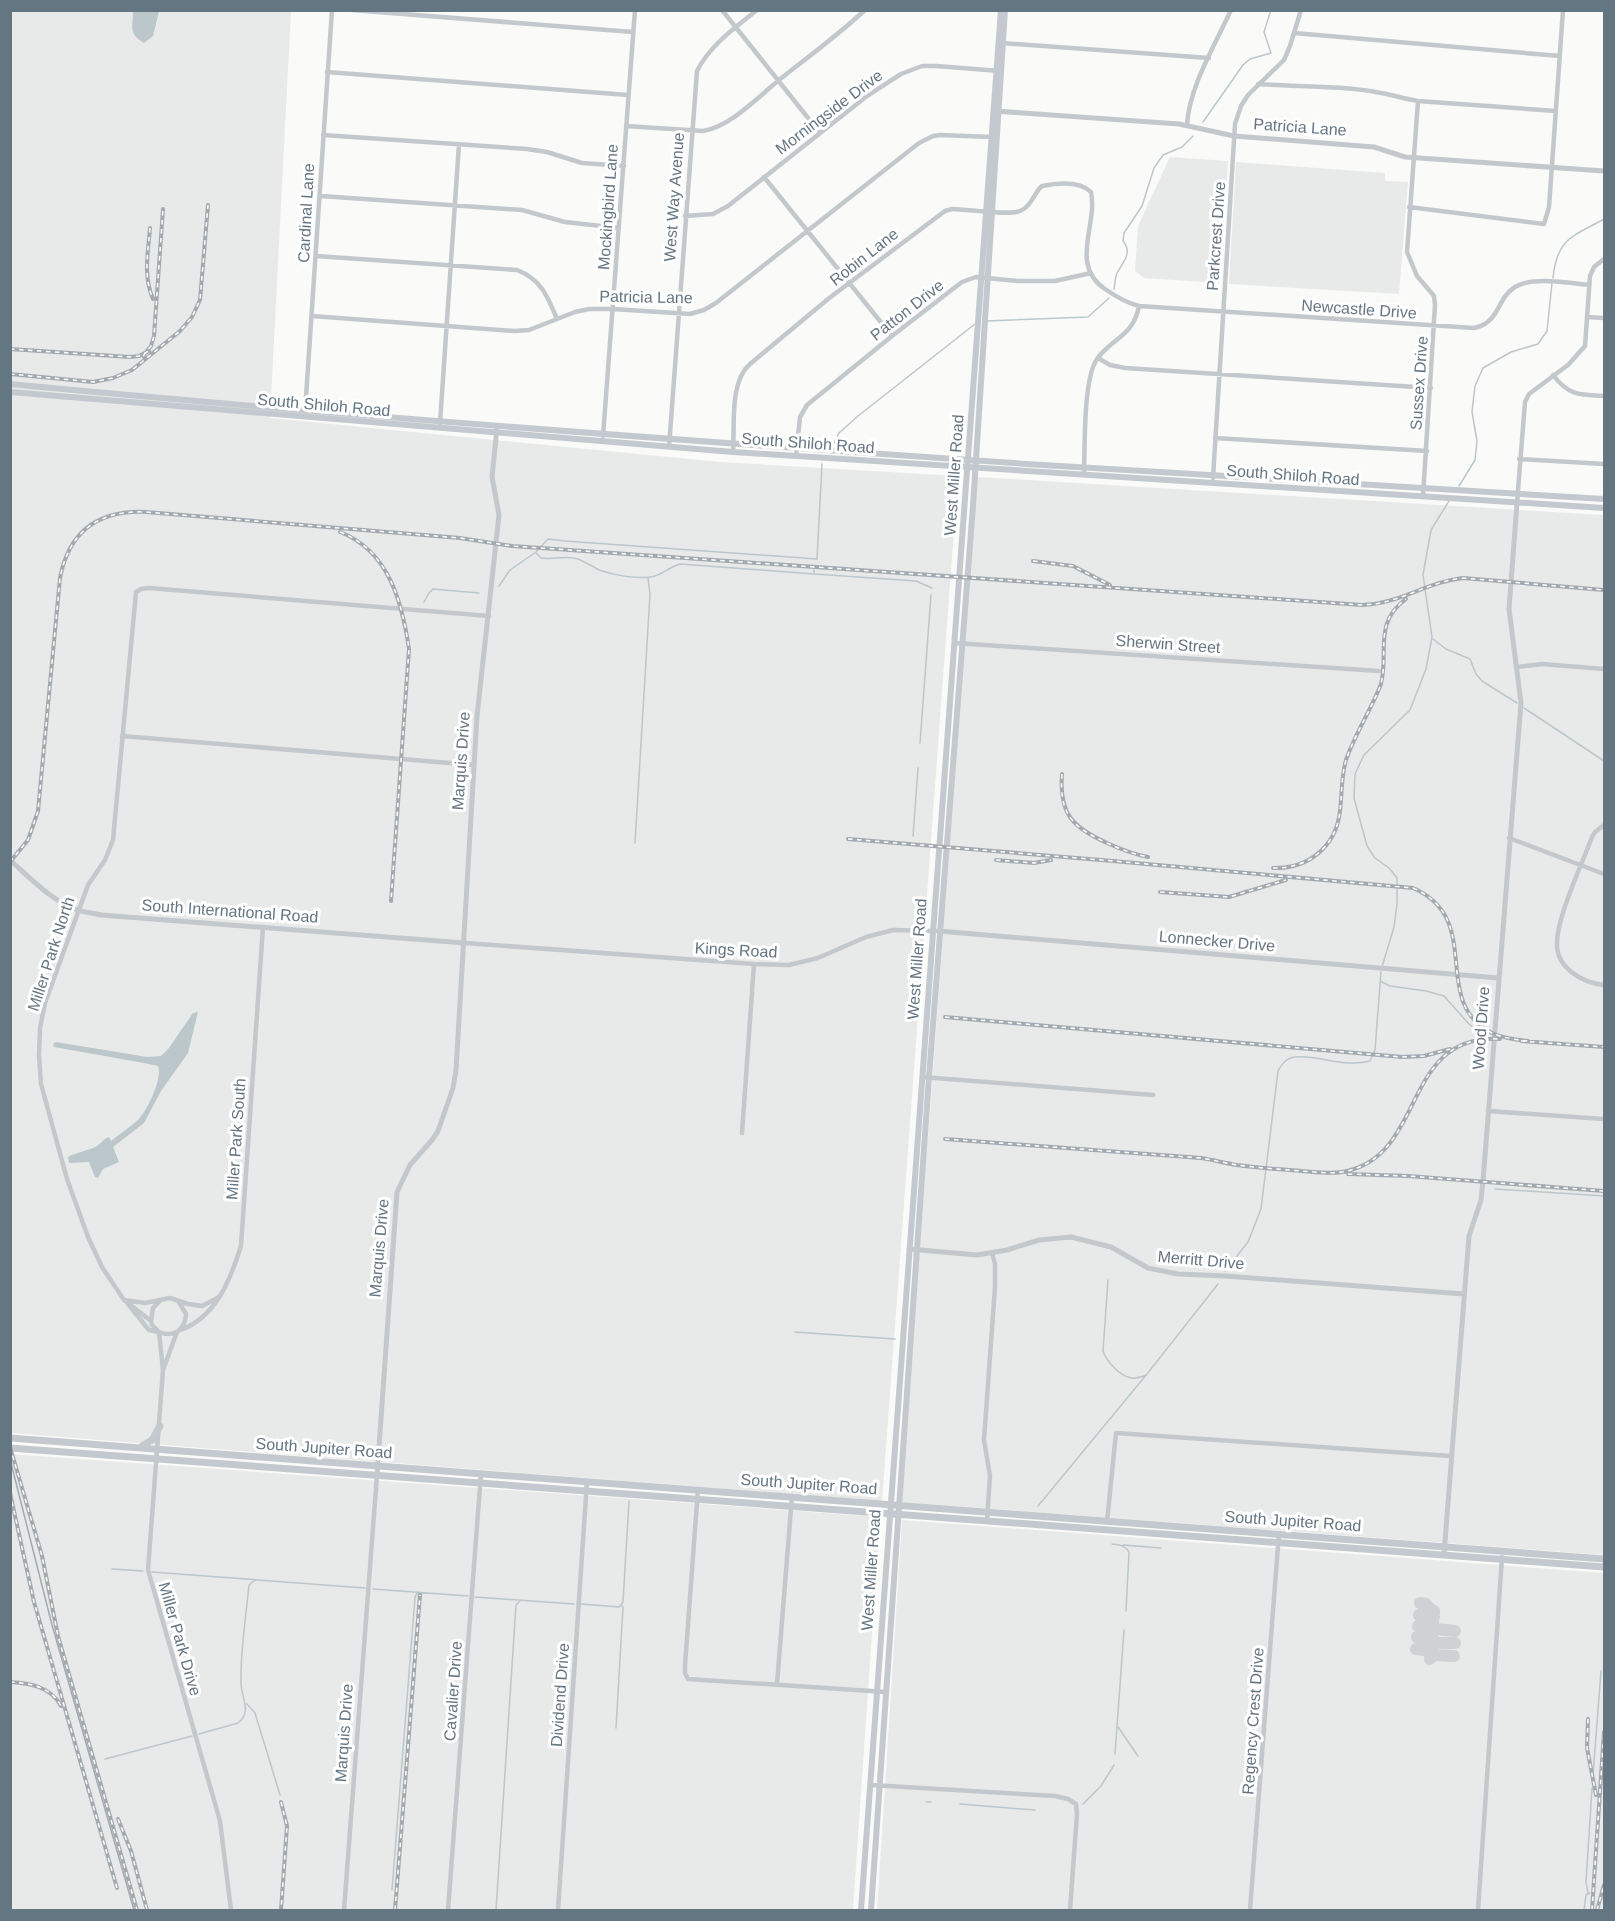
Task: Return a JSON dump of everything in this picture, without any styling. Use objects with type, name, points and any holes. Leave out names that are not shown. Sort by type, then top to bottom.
[{"type":"main road","name":"West Miller Road","points":[[871,1911],[917,1250],[933,931],[1003,10]]},
{"type":"main road","name":"West Miller Road","points":[[861,1911],[909,1249],[941,931],[975,464],[984,279]]},
{"type":"main road","name":"South Shiloh Road","points":[[10,384],[440,429],[733,452],[1213,475],[1605,499]]},
{"type":"main road","name":"South Shiloh Road","points":[[10,392],[305,414],[440,420],[967,464]]},
{"type":"main road","name":"South Shiloh Road","points":[[1084,470],[1213,483],[1605,508]]},
{"type":"main road","points":[[140,1447],[152,1440],[160,1426]]},
{"type":"main road","name":"South Jupiter Road","points":[[10,1438],[1605,1559]]},
{"type":"main road","points":[[69,1452],[70,1443]]},
{"type":"main road","name":"South Jupiter Road","points":[[10,1448],[1605,1567]]},
{"type":"main road","points":[[267,1457],[267,1466]]},
{"type":"main road","points":[[535,1487],[536,1477]]},
{"type":"main road","points":[[641,1495],[642,1485]]},
{"type":"main road","points":[[1173,1526],[1173,1535]]},
{"type":"main road","points":[[881,1625],[890,1625]]},
{"type":"street","name":"Cardinal Lane","points":[[305,414],[332,10]]},
{"type":"street","points":[[352,10],[633,32]]},
{"type":"street","name":"Mockingbird Lane","points":[[602,441],[634,10]]},
{"type":"street","points":[[723,10],[820,133]]},
{"type":"street","name":"West Way Avenue","points":[[669,447],[697,71],[705,55],[757,10]]},
{"type":"street","points":[[626,126],[713,129],[778,81],[865,10]]},
{"type":"street","points":[[1187,125],[1188,108],[1231,10]]},
{"type":"street","name":"Parkcrest Drive","points":[[1213,483],[1235,124],[1241,106],[1258,84],[1284,60],[1301,10]]},
{"type":"street","points":[[1409,207],[1544,224],[1548,216],[1563,10]]},
{"type":"street","points":[[1294,33],[1560,56]]},
{"type":"street","points":[[1001,43],[1209,58]]},
{"type":"street","name":"Morningside Drive","points":[[685,216],[713,214],[728,206],[873,92],[901,74],[914,71],[922,66],[999,71]]},
{"type":"street","points":[[327,72],[628,95]]},
{"type":"street","points":[[1258,84],[1350,89],[1383,93],[1398,99],[1556,111]]},
{"type":"street","name":"Sussex Drive","points":[[1418,101],[1407,252],[1417,276],[1434,296],[1431,387],[1423,496]]},
{"type":"street","name":"Patricia Lane","points":[[996,111],[1187,125],[1234,136],[1374,147],[1413,158],[1605,171]]},
{"type":"street","points":[[323,135],[527,149],[582,163],[624,166]]},
{"type":"street","name":"Patricia Lane","points":[[312,316],[514,331],[529,330],[581,311],[613,309],[690,314],[716,303],[927,138],[950,135],[994,137]]},
{"type":"street","points":[[440,429],[459,144]]},
{"type":"street","points":[[764,177],[892,336]]},
{"type":"street","name":"Robin Lane","points":[[733,452],[737,387],[742,371],[849,283],[945,211],[952,209],[1021,211],[1031,202],[1042,186],[1077,185],[1088,189],[1092,196],[1086,256],[1090,273]]},
{"type":"street","points":[[321,196],[522,210],[565,222],[619,228]]},
{"type":"street","points":[[316,256],[517,270],[526,273],[540,284],[557,319]]},
{"type":"street","points":[[1516,503],[1525,402],[1529,394],[1568,365],[1585,346],[1589,285],[1594,267],[1605,259]]},
{"type":"street","name":"Newcastle Drive","points":[[1090,273],[1096,283],[1139,306],[1434,326],[1480,327],[1495,316],[1503,301],[1515,287],[1527,283],[1552,282],[1589,285]]},
{"type":"street","name":"Patton Drive","points":[[796,456],[800,417],[807,405],[962,282],[968,279],[1055,281],[1090,273]]},
{"type":"street","points":[[1084,470],[1090,376],[1098,358],[1129,330],[1137,319],[1139,306]]},
{"type":"street","points":[[1587,317],[1605,318]]},
{"type":"street","points":[[1098,358],[1116,367],[1431,387]]},
{"type":"street","points":[[1553,375],[1562,387],[1574,393],[1605,396]]},
{"type":"street","name":"Marquis Drive","points":[[344,1911],[397,1192],[410,1164],[438,1131],[453,1088],[460,1032],[477,716],[499,515],[492,477],[497,425]]},
{"type":"street","points":[[1215,438],[1427,451]]},
{"type":"street","points":[[1519,459],[1605,464]]},
{"type":"street","name":"Wood Drive","points":[[1444,1554],[1469,1236],[1481,1200],[1521,703],[1509,609],[1516,503]]},
{"type":"street","name":"Miller Park North","points":[[163,1370],[159,1332],[151,1320],[124,1300],[102,1267],[80,1219],[41,1084],[39,1054],[42,1016],[77,910],[88,885],[111,847],[136,592],[149,588],[489,616]]},
{"type":"street","name":"Sherwin Street","points":[[955,643],[1379,671]]},
{"type":"street","points":[[1517,667],[1542,664],[1605,669]]},
{"type":"street","points":[[122,736],[474,765]]},
{"type":"street","points":[[1605,825],[1595,832],[1558,931],[1557,944],[1566,969],[1576,976],[1605,985]]},
{"type":"street","points":[[1509,838],[1605,874]]},
{"type":"street","name":"South International Road","points":[[10,860],[56,898],[77,910],[101,915],[465,943]]},
{"type":"street","name":"Miller Park South","points":[[179,1331],[215,1306],[231,1276],[241,1246],[263,927]]},
{"type":"street","name":"Kings Road","points":[[465,943],[789,965],[819,958],[866,937],[893,930],[933,931]]},
{"type":"street","name":"Lonnecker Drive","points":[[933,931],[1498,978]]},
{"type":"street","points":[[742,1133],[754,964]]},
{"type":"street","points":[[926,1077],[1153,1095]]},
{"type":"street","points":[[1488,1111],[1605,1119]]},
{"type":"street","name":"Merritt Drive","points":[[909,1249],[977,1255],[1039,1240],[1071,1237],[1111,1247],[1148,1268],[1178,1274],[1464,1294]]},
{"type":"street","points":[[987,1520],[990,1476],[984,1440],[995,1287],[995,1264],[992,1253]]},
{"type":"street","points":[[124,1300],[145,1303],[170,1298],[202,1306],[220,1296]]},
{"type":"street","points":[[124,1300],[149,1330],[166,1334],[179,1331]]},
{"type":"street","points":[[151,1320],[153,1308],[162,1300]]},
{"type":"street","points":[[163,1370],[184,1324],[186,1314],[177,1300]]},
{"type":"street","name":"Miller Park Drive","points":[[163,1370],[148,1570],[220,1821],[231,1911]]},
{"type":"street","points":[[1107,1531],[1116,1433],[1451,1456]]},
{"type":"street","name":"Cavalier Drive","points":[[448,1911],[481,1473]]},
{"type":"street","name":"Dividend Drive","points":[[558,1911],[587,1481]]},
{"type":"street","points":[[698,1489],[685,1665],[688,1678],[886,1692]]},
{"type":"street","points":[[777,1684],[792,1496]]},
{"type":"street","name":"Regency Crest Drive","points":[[1251,1911],[1279,1533]]},
{"type":"street","points":[[1478,1911],[1502,1551]]},
{"type":"street","points":[[871,1785],[1055,1796],[1068,1799],[1076,1804],[1070,1911]]},
{"type":"shaded area","points":[[10,11],[291,11],[270,418],[720,462],[958,476],[882,1501],[11,1433]]},
{"type":"shaded area","points":[[133,11],[159,11],[153,36],[144,43],[133,33]]},
{"type":"shaded area","points":[[1170,157],[1228,161],[1220,283],[1144,278],[1135,271],[1138,226]]},
{"type":"shaded area","points":[[1236,162],[1385,173],[1385,181],[1408,182],[1399,294],[1229,284]]},
{"type":"shaded area","points":[[977,477],[1604,515],[1604,1555],[901,1502]]},
{"type":"shaded area","points":[[198,1012],[188,1053],[161,1091],[144,1123],[113,1147],[119,1162],[103,1169],[98,1178],[95,1177],[89,1162],[69,1163],[68,1157],[94,1148],[109,1137],[111,1141],[138,1120],[153,1094],[159,1071],[158,1066],[54,1047],[53,1044],[56,1042],[147,1057],[161,1056],[193,1013]]},
{"type":"shaded area","points":[[10,1454],[880,1517],[853,1910],[11,1910]]},
{"type":"shaded area","points":[[902,1520],[1604,1573],[1604,1910],[877,1910]]},
{"type":"waterway","points":[[1203,122],[1243,65],[1250,59],[1271,53],[1264,32],[1271,10]]},
{"type":"waterway","points":[[1114,289],[1117,273],[1127,253],[1123,241],[1124,233],[1142,206],[1154,168],[1163,155],[1182,147],[1193,136]]},
{"type":"waterway","points":[[1553,278],[1562,246],[1575,235],[1604,219]]},
{"type":"waterway","points":[[1459,486],[1475,460],[1477,441],[1472,412],[1475,386],[1483,368],[1511,352],[1538,344],[1547,331],[1552,283]]},
{"type":"waterway","points":[[987,321],[1088,317],[1109,298]]},
{"type":"waterway","points":[[832,447],[839,433],[858,416],[975,324]]},
{"type":"waterway","points":[[499,586],[510,570],[536,552],[548,539],[817,559],[822,464]]},
{"type":"waterway","points":[[1382,967],[1394,927],[1397,878],[1389,868],[1375,858],[1367,846],[1354,798],[1355,774],[1364,755],[1410,710],[1426,669],[1432,637],[1423,575],[1431,530],[1449,501]]},
{"type":"waterway","points":[[536,553],[541,558],[578,559],[599,570],[631,577],[654,576],[680,564],[814,574]]},
{"type":"waterway","points":[[814,570],[814,574],[916,581],[932,588]]},
{"type":"waterway","points":[[635,843],[650,594],[648,578]]},
{"type":"waterway","points":[[424,602],[433,589],[479,593]]},
{"type":"waterway","points":[[920,743],[931,595]]},
{"type":"waterway","points":[[1433,639],[1446,649],[1470,659],[1476,674],[1482,681],[1517,703]]},
{"type":"waterway","points":[[1524,708],[1604,761]]},
{"type":"waterway","points":[[913,836],[918,768]]},
{"type":"waterway","points":[[1225,1271],[1248,1242],[1261,1209],[1278,1071],[1287,1060],[1295,1057],[1351,1063],[1370,1061],[1375,1050],[1381,972]]},
{"type":"waterway","points":[[1380,981],[1390,986],[1444,996],[1469,1024],[1481,1033]]},
{"type":"waterway","points":[[1495,1189],[1604,1196]]},
{"type":"waterway","points":[[1108,1280],[1103,1351],[1110,1363],[1127,1377],[1138,1378],[1146,1375]]},
{"type":"waterway","points":[[1038,1506],[1218,1284]]},
{"type":"waterway","points":[[795,1332],[895,1339]]},
{"type":"waterway","points":[[581,1604],[619,1607],[623,1602],[629,1501]]},
{"type":"waterway","points":[[1112,1544],[1124,1547],[1129,1552],[1126,1611]]},
{"type":"waterway","points":[[1123,1545],[1161,1548]]},
{"type":"waterway","points":[[112,1569],[143,1571]]},
{"type":"waterway","points":[[152,1572],[365,1588]]},
{"type":"waterway","points":[[199,1734],[238,1723],[245,1714],[241,1684],[242,1647],[249,1585],[255,1580]]},
{"type":"waterway","points":[[373,1589],[468,1596]]},
{"type":"waterway","points":[[392,1890],[415,1597],[418,1592]]},
{"type":"waterway","points":[[475,1597],[574,1604]]},
{"type":"waterway","points":[[496,1910],[516,1605],[521,1600]]},
{"type":"waterway","points":[[616,1728],[623,1607],[621,1605]]},
{"type":"waterway","points":[[1115,1754],[1124,1630]]},
{"type":"waterway","points":[[1593,1775],[1601,1671]]},
{"type":"waterway","points":[[247,1704],[255,1713],[280,1795]]},
{"type":"waterway","points":[[1118,1727],[1138,1756]]},
{"type":"waterway","points":[[105,1759],[192,1736]]},
{"type":"waterway","points":[[1083,1804],[1101,1786],[1114,1765]]},
{"type":"waterway","points":[[1588,1893],[1586,1882],[1592,1788]]},
{"type":"waterway","points":[[926,1802],[931,1802]]},
{"type":"waterway","points":[[960,1804],[1035,1810]]},
{"type":"waterway","points":[[1584,1910],[1586,1895],[1590,1893]]},
{"type":"taxiway","points":[[1420,1603],[1426,1604],[1434,1611],[1430,1659]]},
{"type":"taxiway","points":[[1419,1615],[1434,1617]]},
{"type":"taxiway","points":[[1418,1626],[1433,1628]]},
{"type":"taxiway","points":[[1433,1631],[1435,1629],[1455,1631]]},
{"type":"taxiway","points":[[1417,1637],[1432,1640]]},
{"type":"taxiway","points":[[1432,1643],[1455,1643]]},
{"type":"taxiway","points":[[1416,1649],[1432,1651]]},
{"type":"taxiway","points":[[1431,1655],[1454,1656]]},
{"type":"tram line","points":[[10,1459],[52,1625],[134,1910]]},
{"type":"railway","points":[[10,374],[93,382],[113,378],[132,370],[180,331],[192,317],[200,300],[208,205]]},
{"type":"railway","points":[[143,356],[151,346],[154,336],[163,209]]},
{"type":"railway","points":[[150,228],[147,273],[153,299]]},
{"type":"railway","points":[[10,349],[130,357],[149,351]]},
{"type":"railway","points":[[10,862],[28,840],[38,811],[60,578],[64,562],[79,536],[89,527],[114,515],[129,512],[460,538],[512,546],[1362,605],[1389,601],[1437,584],[1463,578],[1604,590]]},
{"type":"railway","points":[[340,532],[357,541],[382,565],[397,596],[409,649],[391,901]]},
{"type":"railway","points":[[1033,561],[1073,566],[1110,585]]},
{"type":"railway","points":[[1273,868],[1298,865],[1309,860],[1326,845],[1333,835],[1340,811],[1346,760],[1381,684],[1384,638],[1389,618],[1406,599]]},
{"type":"railway","points":[[1062,774],[1063,799],[1070,818],[1077,825],[1107,843],[1148,857]]},
{"type":"railway","points":[[848,839],[1413,888],[1435,902],[1447,920],[1453,940],[1463,1001],[1473,1019],[1496,1035],[1528,1041]]},
{"type":"railway","points":[[996,860],[1034,863],[1051,860]]},
{"type":"railway","points":[[1160,892],[1229,897],[1286,880]]},
{"type":"railway","points":[[945,1017],[1402,1057],[1424,1056],[1450,1049]]},
{"type":"railway","points":[[945,1139],[1201,1158],[1237,1165],[1326,1173],[1345,1172],[1375,1158],[1392,1140],[1430,1073],[1446,1054],[1469,1042],[1500,1039]]},
{"type":"railway","points":[[1521,1041],[1604,1047]]},
{"type":"railway","points":[[1348,1174],[1408,1176],[1604,1191]]},
{"type":"railway","points":[[10,1447],[42,1556],[58,1636],[137,1910]]},
{"type":"railway","points":[[10,1493],[34,1602],[117,1888]]},
{"type":"railway","points":[[395,1910],[420,1595]]},
{"type":"railway","points":[[10,1682],[46,1690],[61,1706]]},
{"type":"railway","points":[[1588,1719],[1587,1748],[1596,1795]]},
{"type":"railway","points":[[1592,1910],[1604,1732]]},
{"type":"railway","points":[[281,1802],[287,1826],[281,1910]]},
{"type":"railway","points":[[118,1819],[131,1851],[147,1910]]},
{"type":"railway","points":[[1597,1910],[1604,1885]]}]
